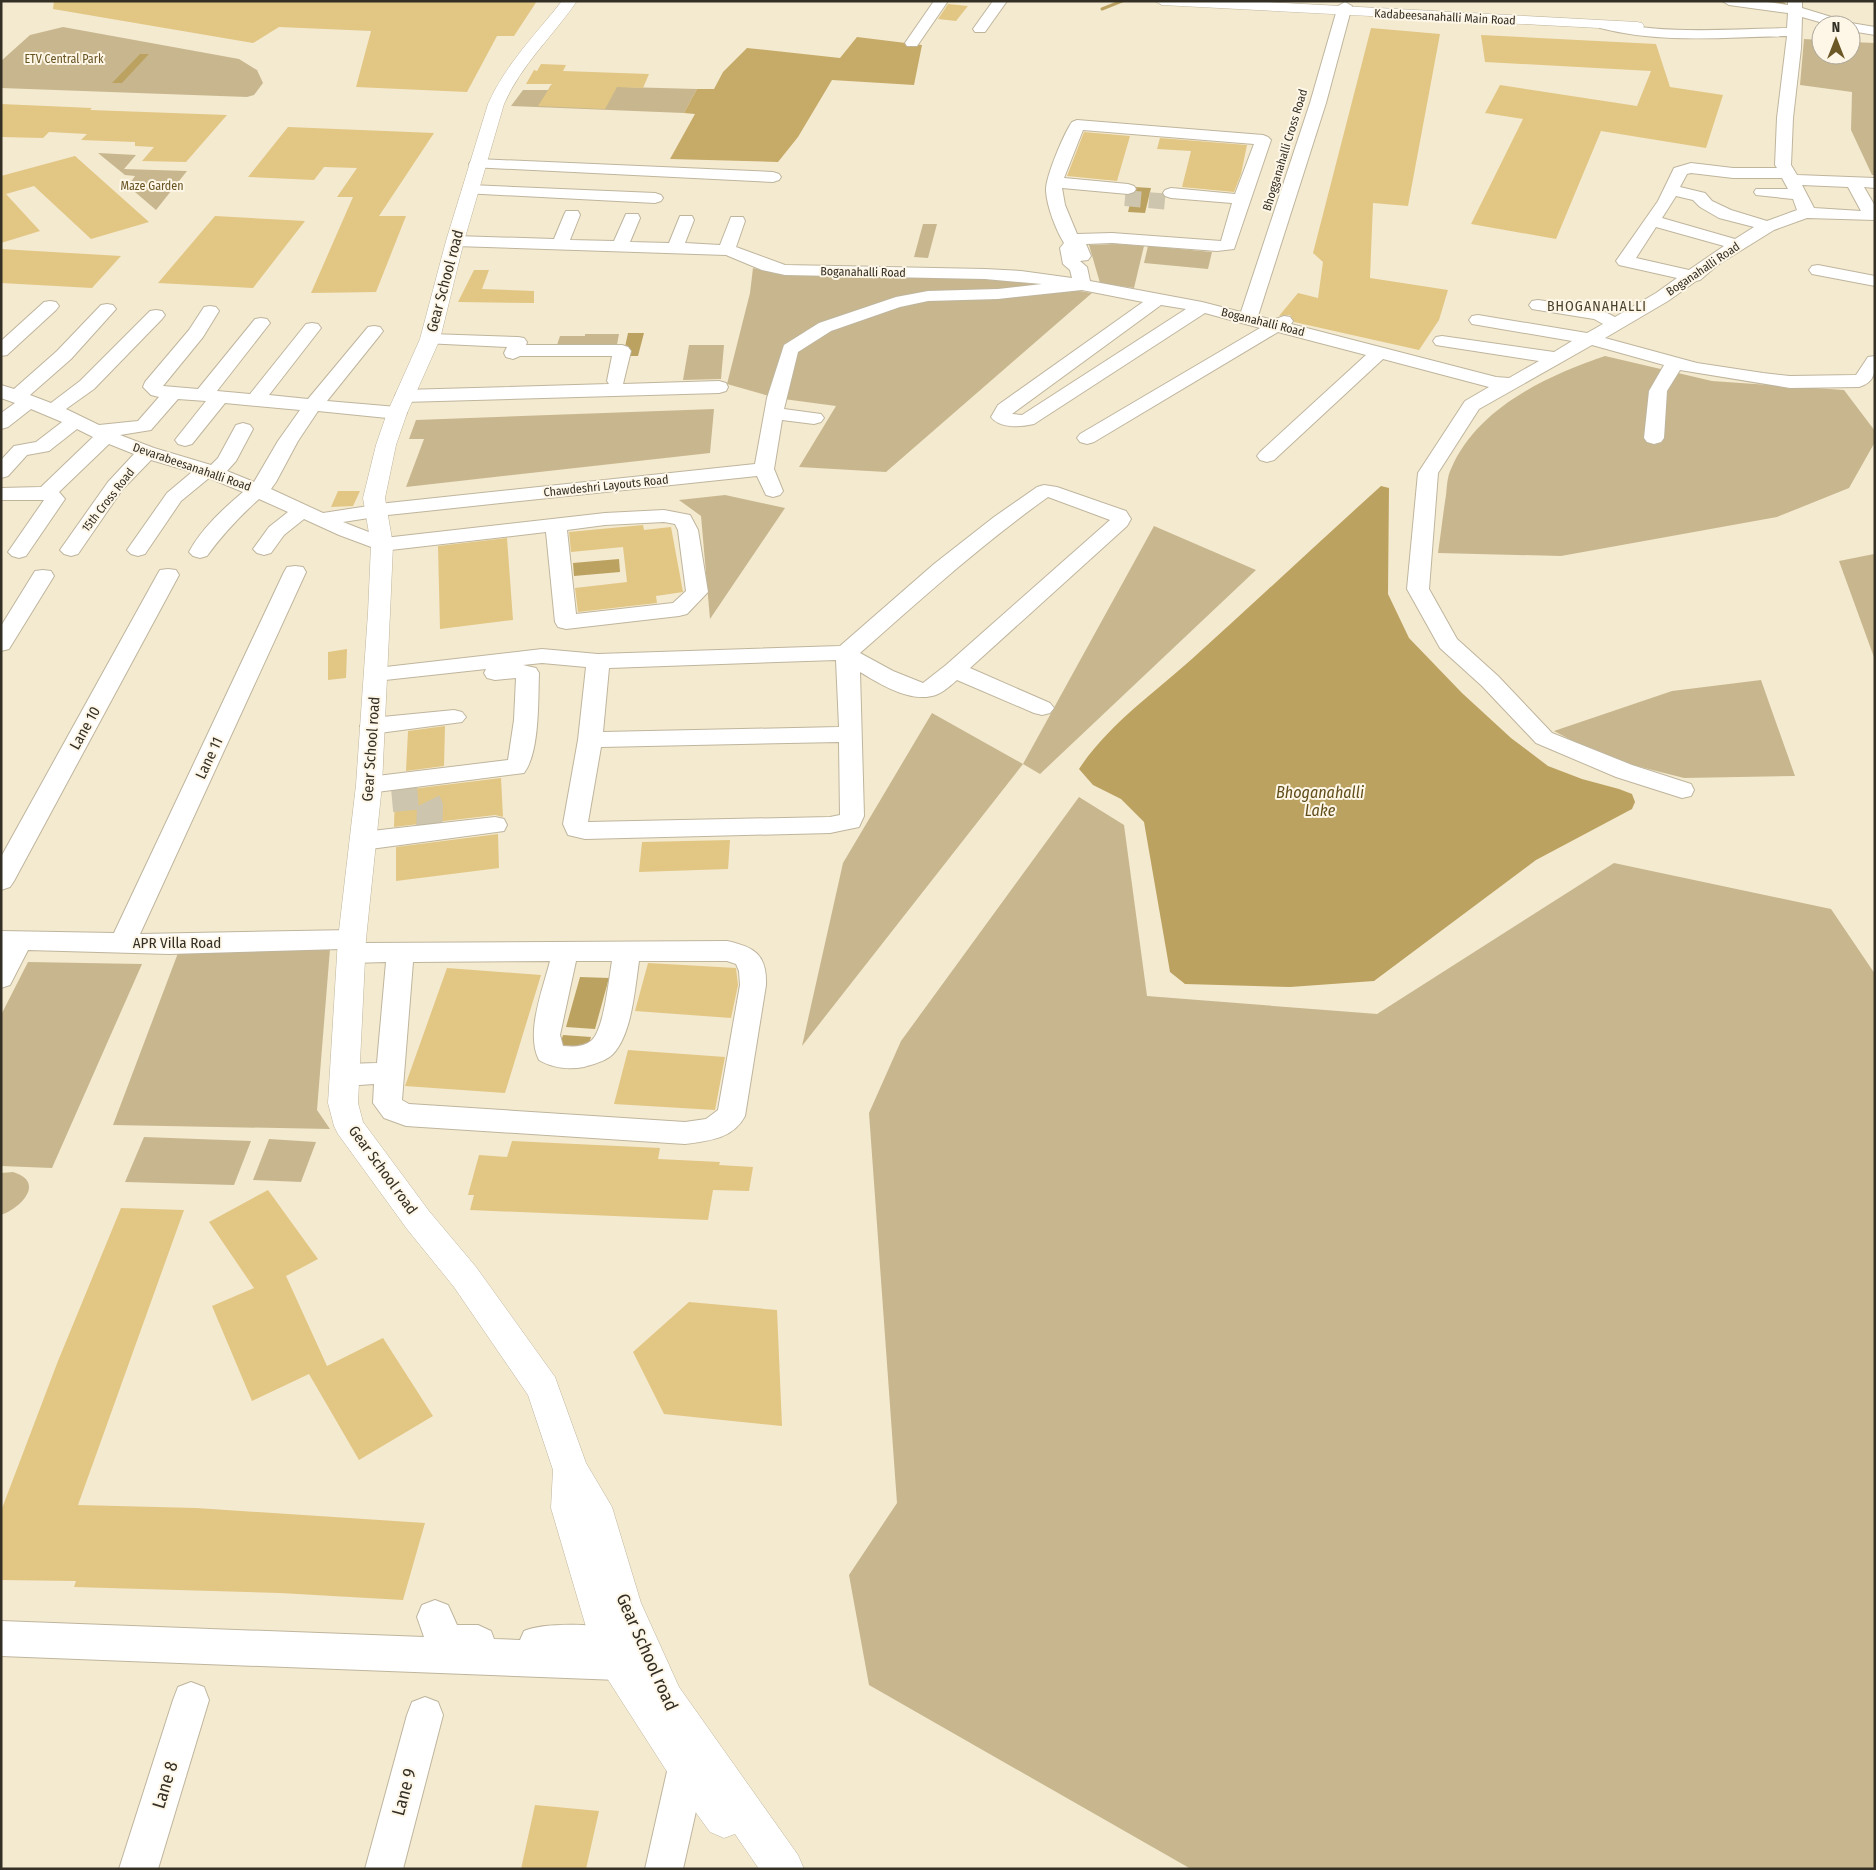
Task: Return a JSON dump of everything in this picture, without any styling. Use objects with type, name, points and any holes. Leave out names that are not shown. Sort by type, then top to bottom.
[{"type":"main road","name":"Gear School road","points":[[570,1],[520,63],[503,88],[493,113],[455,241],[430,339],[386,445],[374,498],[382,545],[368,794],[352,946],[343,1103],[349,1126],[418,1220],[465,1278],[543,1388],[571,1470],[594,1507],[623,1605],[630,1669],[665,1701],[784,1869]]},
{"type":"main road","name":"Kadabeesanahalli Main Road","points":[[1162,1],[1336,8],[1635,24],[1605,25],[1336,8],[1263,1]]},
{"type":"main road","name":"Gear School road","points":[[571,1470],[569,1508],[630,1669],[688,1767],[762,1869]]},
{"type":"street","points":[[912,43],[941,1]]},
{"type":"street","points":[[980,29],[1000,1]]},
{"type":"street","points":[[1729,1],[1794,6],[1818,15]]},
{"type":"street","points":[[1794,6],[1794,48],[1785,118],[1792,182],[1807,210],[1806,213],[1872,216],[1868,197],[1853,182]]},
{"type":"street","points":[[1322,28],[1336,8]]},
{"type":"street","name":"Bhogganahalli Cross Road","points":[[1248,318],[1318,103],[1336,8]]},
{"type":"street","points":[[1605,25],[1621,30],[1665,34],[1793,32]]},
{"type":"street","points":[[1861,29],[1875,31]]},
{"type":"street","points":[[1300,101],[1318,103]]},
{"type":"street","points":[[773,491],[764,469],[775,405],[790,349],[825,327],[896,302],[928,296],[998,294],[1082,285],[1078,267],[1072,264],[1068,248],[1072,241],[1054,187],[1077,125],[1263,140],[1240,204],[1228,245],[1112,238],[1072,241]]},
{"type":"street","points":[[477,164],[773,177]]},
{"type":"street","points":[[1762,192],[1832,167]]},
{"type":"street","points":[[1694,276],[1625,261],[1666,201],[1680,171],[1686,168],[1792,182],[1868,197]]},
{"type":"street","points":[[1792,182],[1875,182]]},
{"type":"street","points":[[1054,187],[1126,194]]},
{"type":"street","points":[[470,190],[655,198]]},
{"type":"street","points":[[1670,190],[1699,196],[1706,204],[1725,214],[1768,226]]},
{"type":"street","points":[[1171,198],[1240,204]]},
{"type":"street","name":"Boganahalli Road","points":[[455,241],[726,250],[768,266],[785,270],[1021,276],[1082,285],[1280,323],[1382,349],[1496,382],[1510,384],[1662,297],[1768,226],[1806,213]]},
{"type":"street","points":[[560,244],[572,215]]},
{"type":"street","points":[[1856,215],[1871,231]]},
{"type":"street","points":[[620,246],[632,218]]},
{"type":"street","points":[[675,248],[686,220]]},
{"type":"street","points":[[1653,221],[1738,245]]},
{"type":"street","points":[[726,250],[737,222]]},
{"type":"street","points":[[1256,243],[1245,281],[1257,290]]},
{"type":"street","points":[[1818,270],[1875,281]]},
{"type":"street","points":[[1158,299],[1005,409],[1001,417],[1014,421],[1028,420],[1202,307]]},
{"type":"street","points":[[1538,305],[1599,314],[1615,324]]},
{"type":"street","points":[[1,350],[50,306]]},
{"type":"street","points":[[1,423],[16,397],[64,355],[107,310]]},
{"type":"street","points":[[210,311],[196,333],[154,382],[152,387],[154,389],[313,405],[401,405],[719,387]]},
{"type":"street","points":[[53,410],[88,385],[156,315]]},
{"type":"street","points":[[1478,320],[1590,339],[1675,363],[1763,380],[1854,382],[1864,379],[1875,361]]},
{"type":"street","points":[[185,440],[212,395],[261,323]]},
{"type":"street","points":[[1087,438],[1280,323]]},
{"type":"street","points":[[256,399],[312,328]]},
{"type":"street","points":[[200,552],[205,542],[229,515],[255,489],[266,482],[288,441],[313,405],[374,331]]},
{"type":"street","points":[[430,339],[518,342],[514,352],[622,351],[616,381]]},
{"type":"street","points":[[1442,341],[1556,358]]},
{"type":"street","points":[[1267,456],[1382,349]]},
{"type":"street","points":[[1654,438],[1658,392],[1675,363]]},
{"type":"street","points":[[1510,384],[1472,405],[1428,472],[1418,589],[1448,643],[1490,681],[1544,738],[1624,771],[1682,790]]},
{"type":"street","points":[[46,493],[102,434],[144,426],[174,392]]},
{"type":"street","name":"Devarabeesanahalli Road","points":[[16,397],[53,410],[102,434],[147,452],[210,471],[255,489],[346,531],[382,545]]},
{"type":"street","points":[[775,405],[814,418]]},
{"type":"street","points":[[1,472],[21,450],[42,447],[76,421]]},
{"type":"street","points":[[138,550],[174,497],[226,461],[243,429]]},
{"type":"street","name":"15th Cross Road","points":[[71,550],[115,486],[147,452]]},
{"type":"street","name":"Chawdeshri Layouts Road","points":[[312,515],[376,511],[764,469]]},
{"type":"street","points":[[375,681],[542,656],[598,661],[846,653],[942,569],[1039,493],[1050,492],[1119,515],[1121,518],[1120,522],[954,670],[924,690],[884,676],[858,663],[846,653]]},
{"type":"street","points":[[2,495],[46,493],[55,499],[19,552]]},
{"type":"street","points":[[606,519],[624,509],[668,505],[682,511]]},
{"type":"street","points":[[264,548],[276,531],[312,515]]},
{"type":"street","points":[[382,545],[606,519],[664,516],[682,519],[688,530],[697,592],[679,609],[566,622],[556,525]]},
{"type":"street","name":"Lane 11","points":[[122,943],[295,572]]},
{"type":"street","name":"Lane 10","points":[[1,881],[168,575]]},
{"type":"street","points":[[1,644],[43,576]]},
{"type":"street","points":[[603,618],[630,622],[692,615],[700,606]]},
{"type":"street","points":[[598,661],[590,740],[575,824],[577,829],[683,835],[834,825],[850,821],[852,816],[851,686],[846,653]]},
{"type":"street","points":[[954,670],[1042,708]]},
{"type":"street","points":[[368,794],[516,767],[519,763],[526,720],[528,673],[516,671],[375,681]]},
{"type":"street","points":[[851,686],[884,676]]},
{"type":"street","points":[[372,726],[454,717]]},
{"type":"street","points":[[590,740],[850,734]]},
{"type":"street","points":[[368,794],[392,799]]},
{"type":"street","points":[[363,841],[495,825]]},
{"type":"street","points":[[1,978],[11,940]]},
{"type":"street","name":"APR Villa Road","points":[[11,940],[352,946],[400,953],[727,950],[740,953],[748,959],[753,968],[753,985],[731,1116],[713,1129],[686,1133],[406,1116],[394,1110],[387,1103],[389,1073]]},
{"type":"street","points":[[565,952],[546,1036],[549,1052],[555,1056],[569,1058],[594,1053],[607,1043],[614,1021],[627,951]]},
{"type":"street","points":[[345,1075],[389,1073],[400,953]]},
{"type":"street","points":[[435,1617],[438,1631],[446,1639],[456,1643],[630,1669]]},
{"type":"street","points":[[1,1638],[630,1669]]},
{"type":"street","name":"Lane 8","points":[[138,1869],[191,1700]]},
{"type":"street","name":"Lane 9","points":[[384,1869],[425,1715]]},
{"type":"street","points":[[664,1869],[688,1767]]},
{"type":"green space","name":"ETV Central Park","points":[[63,27],[239,59],[257,70],[263,83],[254,95],[247,97],[1,88],[1,61],[30,35]]},
{"type":"green space","points":[[1804,39],[1811,39],[1811,65],[1861,65],[1861,42],[1875,43],[1875,175],[1872,175],[1851,130],[1852,92],[1800,85]]},
{"type":"green space","points":[[551,85],[697,89],[684,113],[511,106],[523,90],[548,90]]},
{"type":"green space","name":"Maze Garden","points":[[98,153],[136,155],[124,169],[187,171],[156,210],[128,186],[135,176],[125,175]]},
{"type":"green space","points":[[923,224],[937,224],[928,258],[914,257]]},
{"type":"green space","points":[[1117,244],[1144,246],[1134,288],[1100,283],[1089,245]]},
{"type":"green space","points":[[1148,246],[1212,252],[1208,269],[1144,263]]},
{"type":"green space","points":[[753,268],[777,274],[1000,279],[1092,293],[886,472],[799,467],[836,406],[776,398],[727,384],[750,293]]},
{"type":"green space","points":[[585,334],[619,334],[616,350],[556,348],[560,336],[585,336]]},
{"type":"green space","points":[[689,345],[724,345],[721,379],[683,380]]},
{"type":"green space","points":[[1605,356],[1712,381],[1844,390],[1875,431],[1875,442],[1849,488],[1777,517],[1561,556],[1438,553],[1447,482],[1450,472],[1463,447],[1478,428],[1516,397],[1537,384]]},
{"type":"green space","points":[[714,409],[710,453],[406,487],[424,439],[409,439],[416,420]]},
{"type":"green space","points":[[725,495],[785,508],[710,619],[701,516],[679,500]]},
{"type":"green space","points":[[1154,526],[1256,570],[1040,774],[1023,764]]},
{"type":"green space","points":[[1875,555],[1875,660],[1839,561]]},
{"type":"green space","points":[[1761,680],[1795,776],[1684,778],[1605,758],[1554,731],[1672,691]]},
{"type":"green space","points":[[932,713],[1023,764],[802,1046],[843,863]]},
{"type":"green space","points":[[1079,797],[1124,825],[1147,996],[1377,1014],[1614,863],[1831,909],[1875,974],[1875,1869],[1191,1869],[869,1685],[849,1575],[897,1503],[869,1113],[901,1041]]},
{"type":"green space","points":[[330,949],[317,1110],[330,1129],[113,1125],[178,953]]},
{"type":"green space","points":[[28,962],[142,964],[52,1168],[1,1166],[1,1015]]},
{"type":"green space","points":[[144,1137],[251,1141],[234,1185],[125,1182]]},
{"type":"green space","points":[[269,1139],[316,1142],[301,1182],[253,1180]]},
{"type":"green space","points":[[13,1172],[23,1176],[28,1182],[29,1188],[27,1195],[16,1207],[1,1215],[1,1173]]},
{"type":"shaded area","points":[[857,37],[922,45],[914,85],[832,80],[798,137],[778,162],[670,159],[695,114],[684,113],[697,89],[714,89],[723,72],[747,48],[840,58]]},
{"type":"water","points":[[140,54],[149,54],[122,83],[112,83]]},
{"type":"water","points":[[1134,187],[1151,188],[1145,213],[1128,212]]},
{"type":"water","points":[[628,333],[644,333],[638,356],[623,356]]},
{"type":"water","name":"Bhoganahalli Lake","points":[[1381,486],[1389,488],[1388,594],[1409,638],[1462,693],[1511,738],[1548,766],[1582,779],[1632,794],[1635,802],[1632,809],[1536,860],[1374,981],[1290,987],[1185,984],[1170,972],[1144,822],[1121,799],[1093,785],[1079,769],[1104,738],[1132,710],[1193,658]]},
{"type":"water","points":[[619,559],[620,572],[574,576],[573,563]]},
{"type":"water","points":[[580,977],[609,978],[595,1029],[566,1027]]},
{"type":"water","points":[[563,1035],[591,1037],[588,1047],[560,1045]]},
{"type":"building","points":[[54,1],[537,1],[514,36],[497,36],[467,92],[356,87],[371,31],[279,27],[253,43],[53,9]]},
{"type":"building","points":[[948,4],[968,6],[956,21],[938,19]]},
{"type":"building","points":[[1371,28],[1440,34],[1408,206],[1373,203],[1370,278],[1448,290],[1439,320],[1419,350],[1294,322],[1290,315],[1279,316],[1298,293],[1318,298],[1323,262],[1313,253]]},
{"type":"building","points":[[1481,35],[1656,44],[1670,87],[1723,95],[1706,148],[1601,131],[1556,239],[1471,224],[1523,119],[1485,113],[1500,85],[1637,106],[1651,71],[1485,62]]},
{"type":"building","points":[[541,64],[566,65],[563,71],[649,74],[643,88],[617,87],[605,109],[538,106],[552,84],[526,84],[534,70],[537,71]]},
{"type":"building","points":[[1,104],[92,108],[90,110],[227,115],[186,162],[142,161],[154,147],[135,146],[135,142],[81,140],[87,134],[49,132],[43,138],[1,137]]},
{"type":"building","points":[[288,127],[434,133],[379,216],[406,216],[376,292],[311,293],[353,197],[337,197],[357,168],[324,167],[314,180],[248,177]]},
{"type":"building","points":[[1084,132],[1130,136],[1117,181],[1067,176]]},
{"type":"building","points":[[1160,138],[1247,145],[1241,174],[1234,192],[1182,187],[1191,151],[1157,149]]},
{"type":"building","points":[[75,156],[149,222],[91,239],[34,186],[6,194],[40,231],[1,243],[1,176]]},
{"type":"building","points":[[215,216],[305,221],[253,288],[158,283]]},
{"type":"building","points":[[1,249],[121,256],[92,288],[1,283]]},
{"type":"building","points":[[474,270],[489,270],[482,289],[534,291],[534,303],[458,302]]},
{"type":"building","points":[[338,491],[360,491],[353,506],[331,507]]},
{"type":"building","points":[[643,525],[644,530],[671,527],[683,592],[656,596],[657,603],[578,612],[575,588],[627,582],[623,547],[571,552],[569,532]]},
{"type":"building","points":[[507,538],[513,620],[440,629],[438,546]]},
{"type":"building","points":[[347,649],[346,678],[328,680],[328,652]]},
{"type":"building","points":[[445,726],[444,766],[406,771],[408,731]]},
{"type":"building","points":[[501,778],[503,817],[495,815],[394,827],[395,791]]},
{"type":"building","points":[[498,834],[499,868],[396,881],[396,847]]},
{"type":"building","points":[[730,840],[728,869],[639,872],[642,842]]},
{"type":"building","points":[[648,963],[736,968],[738,985],[731,1018],[635,1011]]},
{"type":"building","points":[[447,968],[541,975],[505,1093],[405,1086]]},
{"type":"building","points":[[628,1050],[725,1057],[715,1110],[614,1104]]},
{"type":"building","points":[[512,1141],[660,1148],[658,1159],[720,1162],[719,1165],[753,1167],[749,1191],[713,1190],[708,1220],[470,1210],[474,1195],[468,1195],[479,1155],[507,1157]]},
{"type":"building","points":[[268,1190],[318,1259],[286,1276],[327,1366],[383,1338],[433,1416],[359,1460],[309,1374],[252,1401],[212,1306],[254,1288],[209,1222]]},
{"type":"building","points":[[121,1208],[184,1210],[78,1505],[196,1508],[425,1523],[403,1600],[280,1593],[74,1587],[76,1581],[1,1580],[1,1511],[58,1361]]},
{"type":"building","points":[[689,1302],[777,1310],[782,1426],[664,1414],[633,1352]]},
{"type":"building","points":[[535,1805],[599,1811],[586,1869],[521,1869]]},
{"type":"waterway","points":[[1102,9],[1122,1]]},
{"type":"waterway","points":[[1761,1],[1784,4]]},
{"type":"tunnel","points":[[1125,198],[1170,202]]},
{"type":"tunnel","points":[[392,799],[425,796],[430,806],[429,833]]},
{"type":"district","name":"BHOGANAHALLI","points":[[1597,306]]}]
